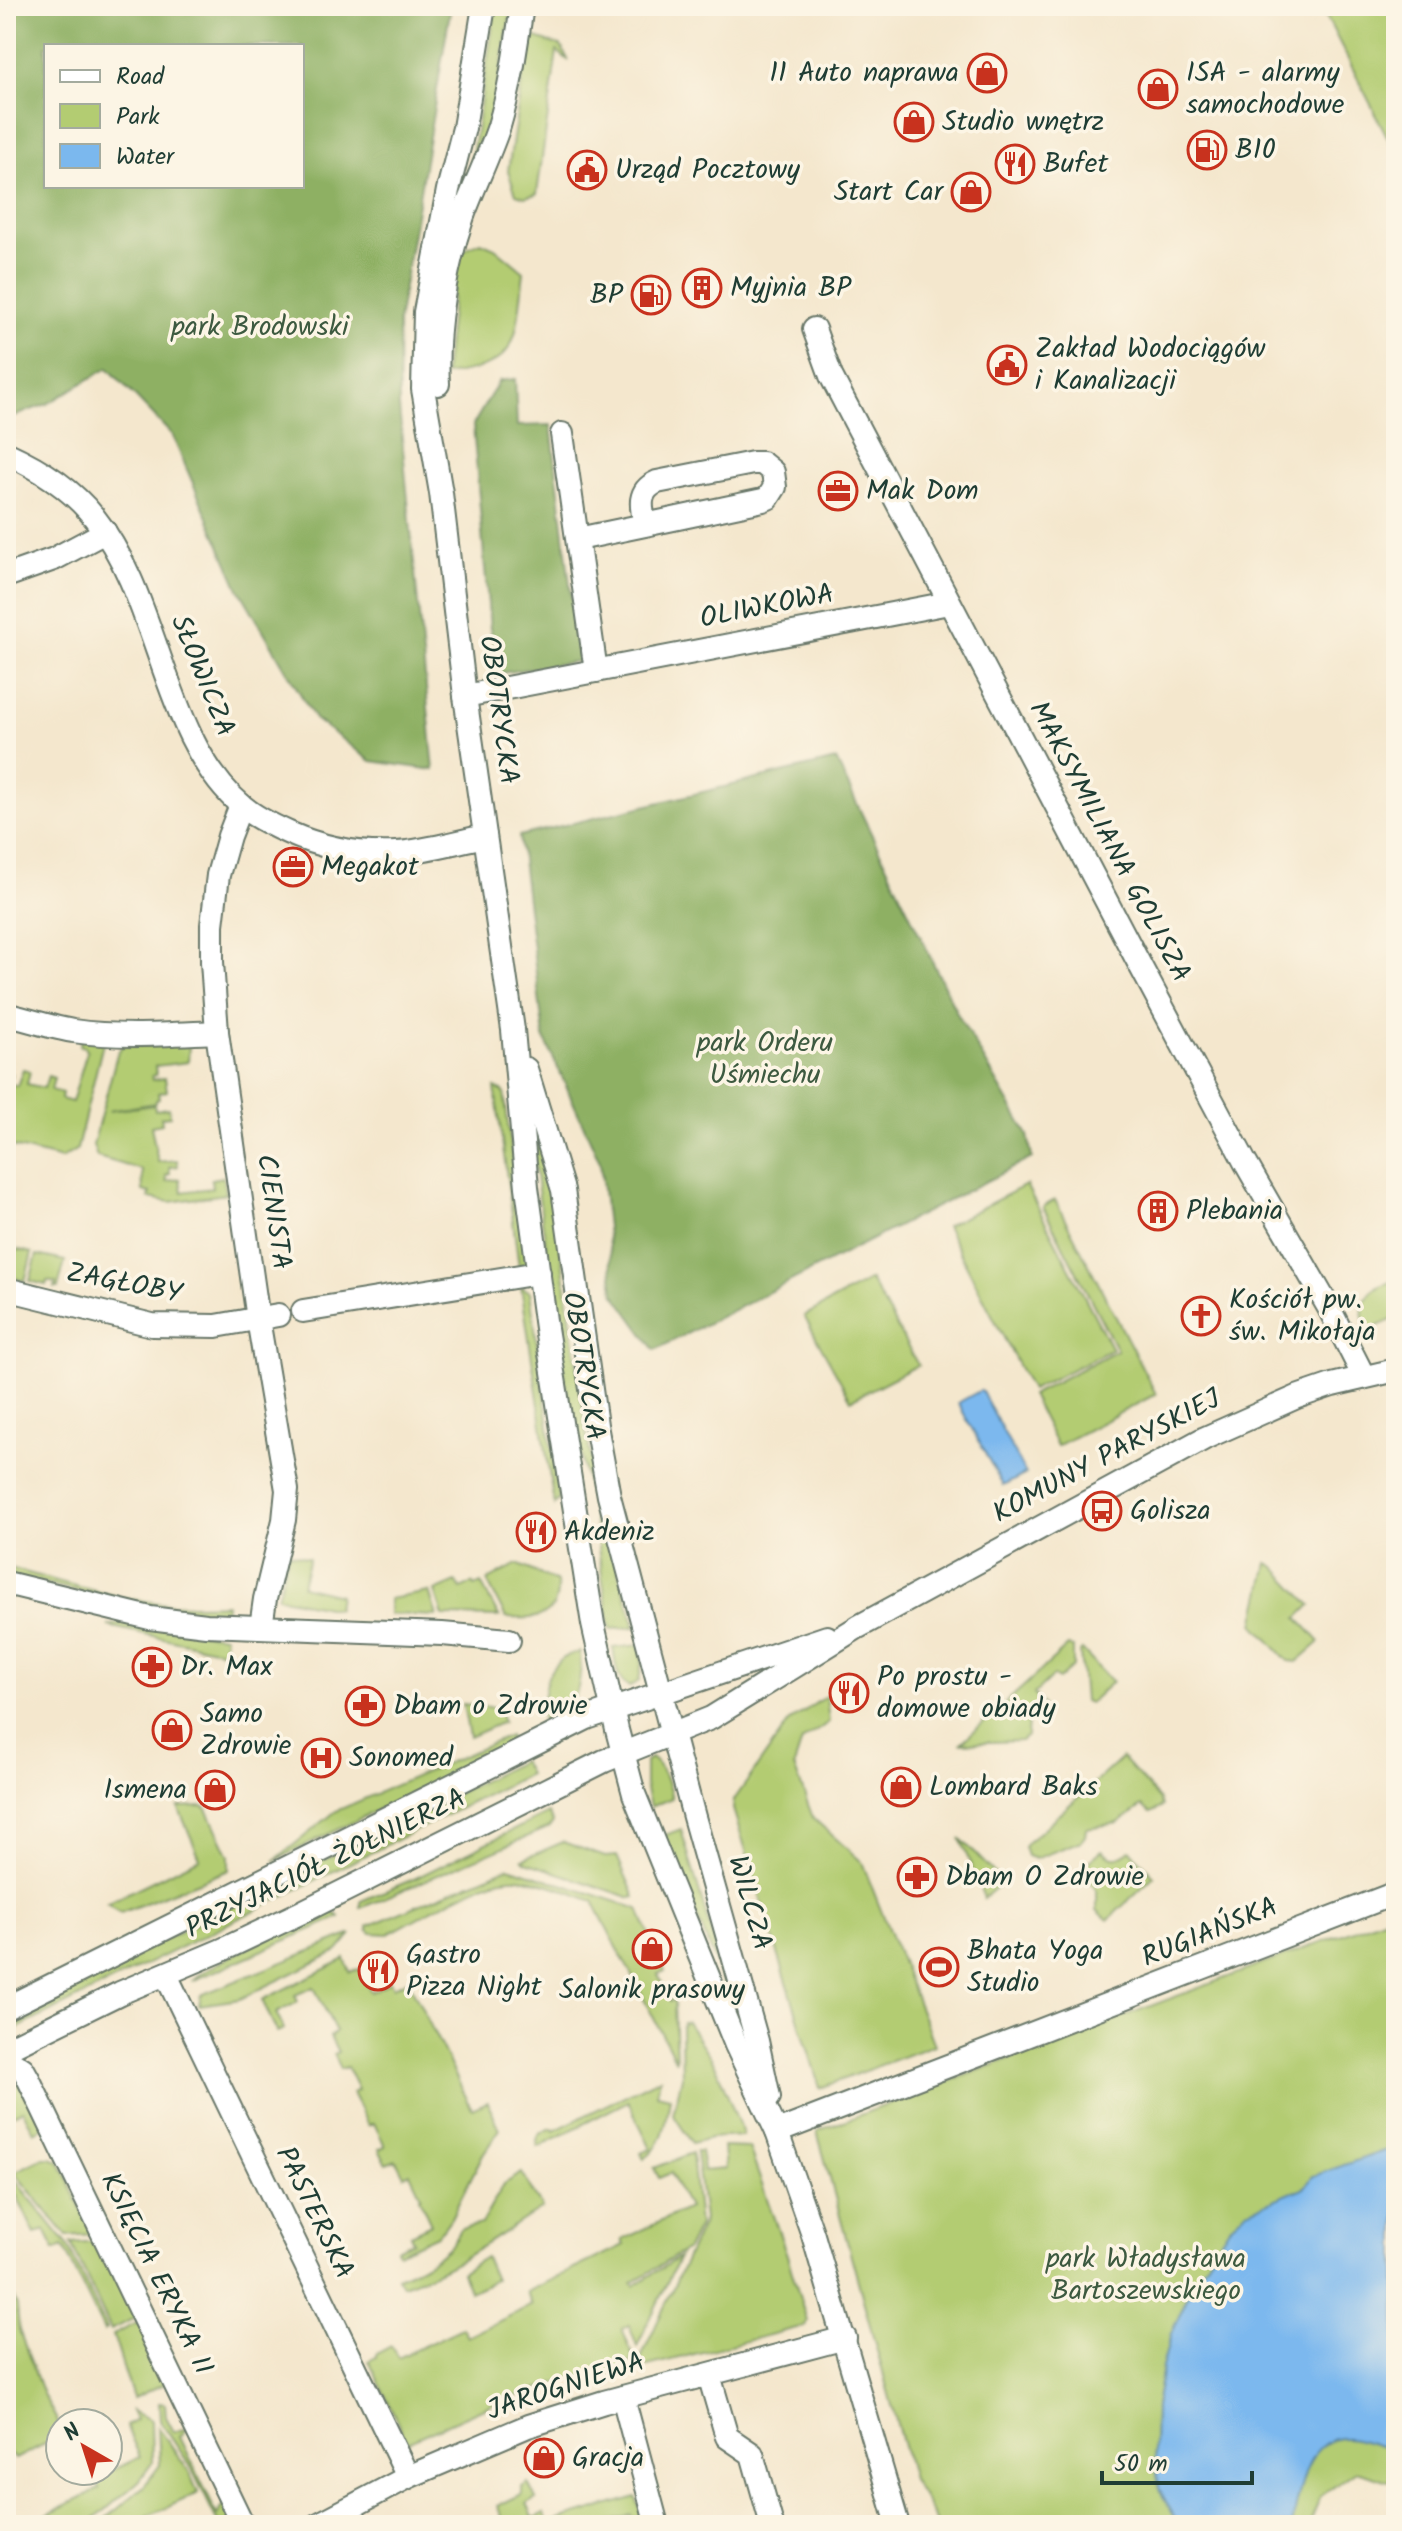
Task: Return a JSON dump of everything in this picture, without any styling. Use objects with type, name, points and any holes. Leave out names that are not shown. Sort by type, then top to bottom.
[{"type":"street","name":"OBOTRYCKA","points":[[484,6],[464,128],[448,190],[425,312],[424,399],[441,493],[465,696],[513,1030],[527,1187],[553,1380],[578,1516],[593,1624],[612,1708]]},
{"type":"street","name":"OBOTRYCKA","points":[[441,493],[437,380],[445,289],[459,230],[509,94],[522,6]]},
{"type":"street","name":"MAKSYMILIANA GOLISZA","points":[[814,329],[831,376],[949,603],[1214,1105],[1329,1308],[1364,1377]]},
{"type":"street","points":[[562,434],[596,671]]},
{"type":"street","name":"SŁOWICZA","points":[[6,453],[34,467],[70,492],[105,532],[131,579],[186,724],[204,760],[225,790],[241,805],[297,837],[360,853],[411,851],[485,836]]},
{"type":"street","points":[[578,539],[645,525],[763,500],[773,493],[776,479],[768,466],[753,463],[657,482],[645,490],[642,498],[645,525]]},
{"type":"street","points":[[6,576],[54,559],[105,532]]},
{"type":"street","name":"OLIWKOWA","points":[[465,696],[949,603]]},
{"type":"street","name":"CIENISTA","points":[[241,805],[222,858],[214,898],[212,962],[217,1032],[268,1317],[287,1490],[284,1520],[261,1627]]},
{"type":"street","points":[[6,1014],[90,1033],[162,1035],[217,1032]]},
{"type":"street","name":"OBOTRYCKA","points":[[513,1030],[563,1190],[603,1464],[662,1691]]},
{"type":"street","points":[[303,1311],[539,1273]]},
{"type":"street","name":"ZAGŁOBY","points":[[6,1289],[152,1325],[205,1327],[268,1317]]},
{"type":"street","name":"KOMUNY PARYSKIEJ","points":[[673,1733],[730,1708],[858,1627],[1205,1438],[1297,1397],[1396,1370]]},
{"type":"street","points":[[6,1583],[150,1618],[206,1625],[509,1640]]},
{"type":"street","name":"KOMUNY PARYSKIEJ","points":[[662,1691],[858,1627]]},
{"type":"street","name":"PRZYJACIÓŁ ŻOŁNIERZA","points":[[6,2008],[567,1727],[662,1691]]},
{"type":"street","name":"WILCZA","points":[[662,1691],[757,2041],[777,2132]]},
{"type":"street","name":"WILCZA","points":[[612,1708],[634,1794],[736,2045],[777,2132],[845,2338],[898,2525]]},
{"type":"street","name":"PRZYJACIÓŁ ŻOŁNIERZA","points":[[6,2049],[82,2010],[166,1975],[338,1894],[622,1752],[673,1733]]},
{"type":"street","name":"RUGIAŃSKA","points":[[777,2132],[1396,1893]]},
{"type":"street","name":"PASTERSKA","points":[[166,1975],[408,2477]]},
{"type":"street","name":"KSIĘCIA ERYKA II","points":[[6,2058],[23,2069],[243,2525]]},
{"type":"street","name":"JAROGNIEWA","points":[[317,2525],[408,2477],[528,2426],[623,2397],[845,2338]]},
{"type":"street","points":[[709,2375],[727,2437],[752,2454],[772,2525]]},
{"type":"street","points":[[623,2397],[657,2525]]},
{"type":"green space","name":"park Brodowski","points":[[6,6],[451,6],[398,322],[399,407],[434,770],[371,761],[315,719],[239,589],[172,435],[108,368],[47,404],[6,419]]},
{"type":"green space","points":[[496,6],[512,6],[490,130],[474,166],[471,162]]},
{"type":"green space","points":[[1321,6],[1388,6],[1396,23],[1396,154]]},
{"type":"green space","points":[[530,29],[536,38],[561,46],[569,61],[557,51],[537,194],[525,197],[516,194],[508,171]]},
{"type":"green space","points":[[481,242],[495,248],[524,272],[516,332],[502,356],[489,365],[444,375],[457,257],[468,247]]},
{"type":"green space","points":[[515,379],[517,426],[551,425],[579,661],[501,673],[490,629],[473,425],[499,381]]},
{"type":"green space","name":"park Orderu Uśmiechu","points":[[836,760],[958,1015],[1028,1135],[1032,1158],[655,1350],[614,1293],[600,1162],[544,1037],[519,836]]},
{"type":"green space","points":[[81,1039],[103,1043],[77,1149],[61,1159],[6,1145],[6,1073],[11,1074],[8,1083],[17,1086],[23,1069],[30,1071],[27,1084],[44,1088],[48,1076],[54,1078],[51,1090],[62,1093],[61,1099],[72,1102],[87,1051],[80,1046]]},
{"type":"green space","points":[[189,1045],[188,1062],[155,1066],[153,1080],[165,1078],[167,1091],[158,1093],[156,1103],[108,1111],[154,1105],[155,1110],[169,1108],[170,1116],[161,1117],[162,1124],[151,1126],[158,1162],[177,1160],[178,1166],[169,1167],[167,1181],[180,1179],[182,1192],[212,1188],[211,1179],[223,1177],[226,1194],[171,1202],[149,1198],[150,1193],[143,1191],[142,1170],[97,1157],[93,1145],[117,1054],[122,1046]]},
{"type":"green space","points":[[495,1088],[504,1092],[526,1262],[519,1267]]},
{"type":"green space","points":[[531,1125],[545,1162],[555,1209],[587,1437],[602,1514],[635,1627],[610,1629],[593,1513],[564,1375]]},
{"type":"green space","points":[[1026,1185],[1112,1349],[1031,1390],[946,1226]]},
{"type":"green space","points":[[1055,1200],[1156,1394],[1057,1446],[1031,1395],[1117,1350],[1043,1207]]},
{"type":"green space","points":[[7,1247],[32,1253],[25,1281],[6,1276]]},
{"type":"green space","points":[[37,1255],[65,1261],[58,1288],[55,1288],[56,1283],[47,1281],[46,1285],[30,1281]]},
{"type":"green space","points":[[870,1280],[918,1365],[851,1400],[804,1316]]},
{"type":"green space","points":[[1396,1282],[1396,1318],[1367,1328],[1363,1312],[1367,1298],[1377,1288]]},
{"type":"green space","points":[[521,1286],[530,1292],[559,1499],[554,1505]]},
{"type":"green space","points":[[289,1553],[309,1558],[302,1586],[339,1595],[337,1609],[277,1597]]},
{"type":"green space","points":[[1268,1563],[1311,1605],[1298,1618],[1320,1642],[1297,1662],[1288,1661],[1254,1624]]},
{"type":"green space","points":[[517,1564],[557,1582],[554,1604],[544,1615],[506,1618],[487,1581]]},
{"type":"green space","points":[[6,1567],[133,1599],[180,1605],[226,1604],[225,1618],[166,1612],[6,1574]]},
{"type":"green space","points":[[456,1582],[461,1589],[481,1583],[499,1617],[443,1616],[435,1591]]},
{"type":"green space","points":[[429,1592],[437,1616],[389,1614],[389,1599]]},
{"type":"green space","points":[[122,1622],[225,1636],[223,1651],[108,1626]]},
{"type":"green space","points":[[640,1645],[642,1660],[639,1681],[630,1687],[619,1676],[613,1648]]},
{"type":"green space","points":[[1068,1646],[1073,1648],[1073,1666],[1058,1680],[1053,1676],[1034,1694],[1044,1706],[1028,1720],[1027,1736],[1021,1741],[961,1743]]},
{"type":"green space","points":[[1082,1650],[1112,1682],[1089,1703],[1084,1701]]},
{"type":"green space","points":[[580,1652],[580,1678],[574,1697],[562,1713],[541,1729],[544,1692],[551,1671],[567,1656]]},
{"type":"green space","points":[[826,1696],[829,1722],[802,1741],[794,1766],[813,1818],[862,1862],[934,2045],[820,2088],[733,1809],[734,1800],[789,1722]]},
{"type":"green space","points":[[463,1704],[497,1708],[503,1722],[469,1737]]},
{"type":"green space","points":[[509,1736],[513,1743],[274,1861],[336,1811]]},
{"type":"green space","points":[[651,1758],[662,1771],[672,1798],[650,1807],[645,1784],[645,1761]]},
{"type":"green space","points":[[1122,1758],[1160,1800],[1162,1807],[1151,1813],[1142,1806],[1118,1823],[1086,1828],[1081,1841],[1035,1859],[1027,1856],[1024,1847],[1028,1842]]},
{"type":"green space","points":[[522,1761],[529,1774],[6,2034],[6,2018]]},
{"type":"green space","points":[[203,1806],[229,1856],[229,1870],[120,1913],[107,1903],[200,1858],[178,1807]]},
{"type":"green space","points":[[548,1813],[553,1822],[550,1827],[361,1908],[361,1901],[416,1878]]},
{"type":"green space","points":[[681,1829],[720,1963],[779,2126],[774,2128],[712,1953],[663,1836]]},
{"type":"green space","points":[[960,1838],[1003,1882],[984,1898]]},
{"type":"green space","points":[[563,1842],[605,1857],[617,1856],[635,1897],[523,1859]]},
{"type":"green space","points":[[1102,1850],[1116,1857],[1130,1850],[1154,1876],[1108,1920],[1097,1910],[1097,1891],[1080,1869]]},
{"type":"green space","points":[[509,1867],[639,1909],[652,1943],[638,1950],[642,1958],[656,1952],[665,1971],[658,1974],[670,2001],[674,2000],[676,2061],[593,1901],[536,1881],[504,1879],[470,1890],[388,1934],[372,1933],[368,1929],[368,1926]]},
{"type":"green space","points":[[333,1912],[340,1917],[192,1981],[260,1942]]},
{"type":"green space","name":"park Władysława Bartoszewskiego","points":[[1396,1914],[1396,2483],[1356,2471],[1321,2496],[1309,2525],[936,2525],[912,2479],[817,2131]]},
{"type":"green space","points":[[352,1934],[338,1951],[240,1999],[199,2005],[201,1995]]},
{"type":"green space","points":[[345,1959],[350,1972],[359,1969],[371,1992],[390,1982],[393,1987],[408,1980],[472,2109],[487,2102],[500,2129],[443,2229],[437,2235],[398,2253],[396,2249],[413,2241],[410,2234],[431,2224],[410,2173],[404,2176],[396,2160],[386,2164],[379,2149],[385,2146],[374,2123],[368,2125],[352,2093],[358,2090],[347,2067],[340,2069],[333,2054],[338,2052],[330,2036],[336,2032],[314,1987],[295,1995],[298,2002],[276,2013],[284,2029],[277,2032],[262,2000]]},
{"type":"green space","points":[[687,2022],[715,2064],[743,2134],[741,2136],[710,2138],[692,2143],[673,2114],[682,2077],[681,2028]]},
{"type":"green space","points":[[660,2078],[657,2094],[670,2097],[666,2123],[657,2146],[644,2158],[641,2153],[651,2148],[628,2101],[538,2147],[538,2137],[545,2131],[552,2128],[554,2131]]},
{"type":"green space","points":[[23,2081],[44,2127],[34,2132],[23,2110],[6,2118],[6,2090]]},
{"type":"green space","points":[[723,2147],[749,2148],[807,2321],[805,2326],[640,2368],[640,2360],[704,2220],[696,2151],[701,2151],[703,2171],[725,2169]]},
{"type":"green space","points":[[692,2153],[699,2225],[687,2249],[632,2283],[634,2286],[679,2257],[637,2347],[629,2325],[622,2328],[633,2357],[626,2372],[599,2380],[585,2375],[565,2380],[495,2403],[407,2442],[369,2361],[391,2346],[398,2358],[462,2328],[467,2337],[532,2305],[526,2292],[624,2245],[622,2240],[688,2208],[671,2173],[659,2178],[654,2168]]},
{"type":"green space","points":[[43,2158],[60,2162],[92,2234],[67,2236],[14,2172]]},
{"type":"green space","points":[[522,2173],[542,2208],[458,2261],[402,2285],[397,2277],[442,2253],[461,2229],[481,2224],[504,2184]]},
{"type":"green space","points":[[10,2174],[67,2244],[107,2329],[104,2331],[63,2246],[55,2250],[45,2230],[35,2234],[13,2188],[6,2190],[6,2175]]},
{"type":"green space","points":[[101,2241],[138,2317],[111,2330],[71,2243]]},
{"type":"green space","points":[[485,2257],[495,2280],[470,2292],[461,2272]]},
{"type":"green space","points":[[6,2280],[17,2306],[19,2330],[50,2407],[44,2407],[44,2444],[15,2459],[6,2451]]},
{"type":"green space","points":[[139,2322],[168,2382],[133,2398],[113,2335]]},
{"type":"green space","points":[[159,2403],[165,2404],[166,2417],[174,2432],[189,2427],[180,2437],[217,2515],[226,2503],[236,2525],[219,2525],[191,2467],[160,2421]]},
{"type":"green space","points":[[132,2411],[151,2420],[152,2463],[139,2481],[88,2525],[24,2525],[98,2487],[124,2487],[124,2465],[140,2457],[126,2426],[136,2420]]},
{"type":"green space","points":[[158,2427],[189,2472],[198,2493],[130,2525],[99,2525],[144,2486],[160,2465]]},
{"type":"green space","points":[[528,2483],[536,2499],[527,2504],[533,2525],[506,2525],[497,2506],[522,2494],[522,2487]]},
{"type":"green space","points":[[636,2497],[642,2516],[632,2519],[631,2515],[607,2525],[537,2525],[534,2518],[544,2513],[549,2523]]},
{"type":"water","points":[[981,1390],[1026,1474],[1003,1486],[958,1403]]},
{"type":"water","points":[[1389,2149],[1396,2182],[1396,2451],[1347,2438],[1321,2446],[1306,2469],[1292,2525],[1179,2525],[1159,2489],[1154,2451],[1155,2406],[1171,2334],[1194,2282],[1229,2227],[1247,2211],[1305,2187],[1313,2176]]},
{"type":"place","name":"11 Auto naprawa","points":[[987,73]]},
{"type":"place","name":"ISA - alarmy samochodowe","points":[[1158,89]]},
{"type":"place","name":"Studio wnętrz","points":[[914,122]]},
{"type":"place","name":"B10","points":[[1207,150]]},
{"type":"place","name":"Bufet","points":[[1015,164]]},
{"type":"place","name":"Urząd Pocztowy","points":[[587,170]]},
{"type":"place","name":"Start Car","points":[[971,192]]},
{"type":"place","name":"Myjnia BP","points":[[702,288]]},
{"type":"place","name":"BP","points":[[651,295]]},
{"type":"place","name":"Zakład Wodociągów i Kanalizacji","points":[[1007,365]]},
{"type":"place","name":"Mak Dom","points":[[838,491]]},
{"type":"place","name":"Megakot","points":[[293,867]]},
{"type":"place","name":"Plebania","points":[[1158,1211]]},
{"type":"place","name":"Kościół pw. św. Mikołaja","points":[[1201,1316]]},
{"type":"place","name":"Golisza","points":[[1102,1511]]},
{"type":"place","name":"Akdeniz","points":[[536,1532]]},
{"type":"place","name":"Dr. Max","points":[[152,1667]]},
{"type":"place","name":"Po prostu - domowe obiady","points":[[849,1693]]},
{"type":"place","name":"Dbam o Zdrowie","points":[[365,1706]]},
{"type":"place","name":"Samo Zdrowie","points":[[172,1730]]},
{"type":"place","name":"Sonomed","points":[[321,1758]]},
{"type":"place","name":"Lombard Baks","points":[[901,1787]]},
{"type":"place","name":"Ismena","points":[[215,1790]]},
{"type":"place","name":"Dbam O Zdrowie","points":[[917,1877]]},
{"type":"place","name":"Salonik prasowy","points":[[652,1949]]},
{"type":"place","name":"Bhata Yoga Studio","points":[[939,1967]]},
{"type":"place","name":"Gastro Pizza Night","points":[[378,1971]]},
{"type":"place","name":"Gracja","points":[[544,2458]]}]
